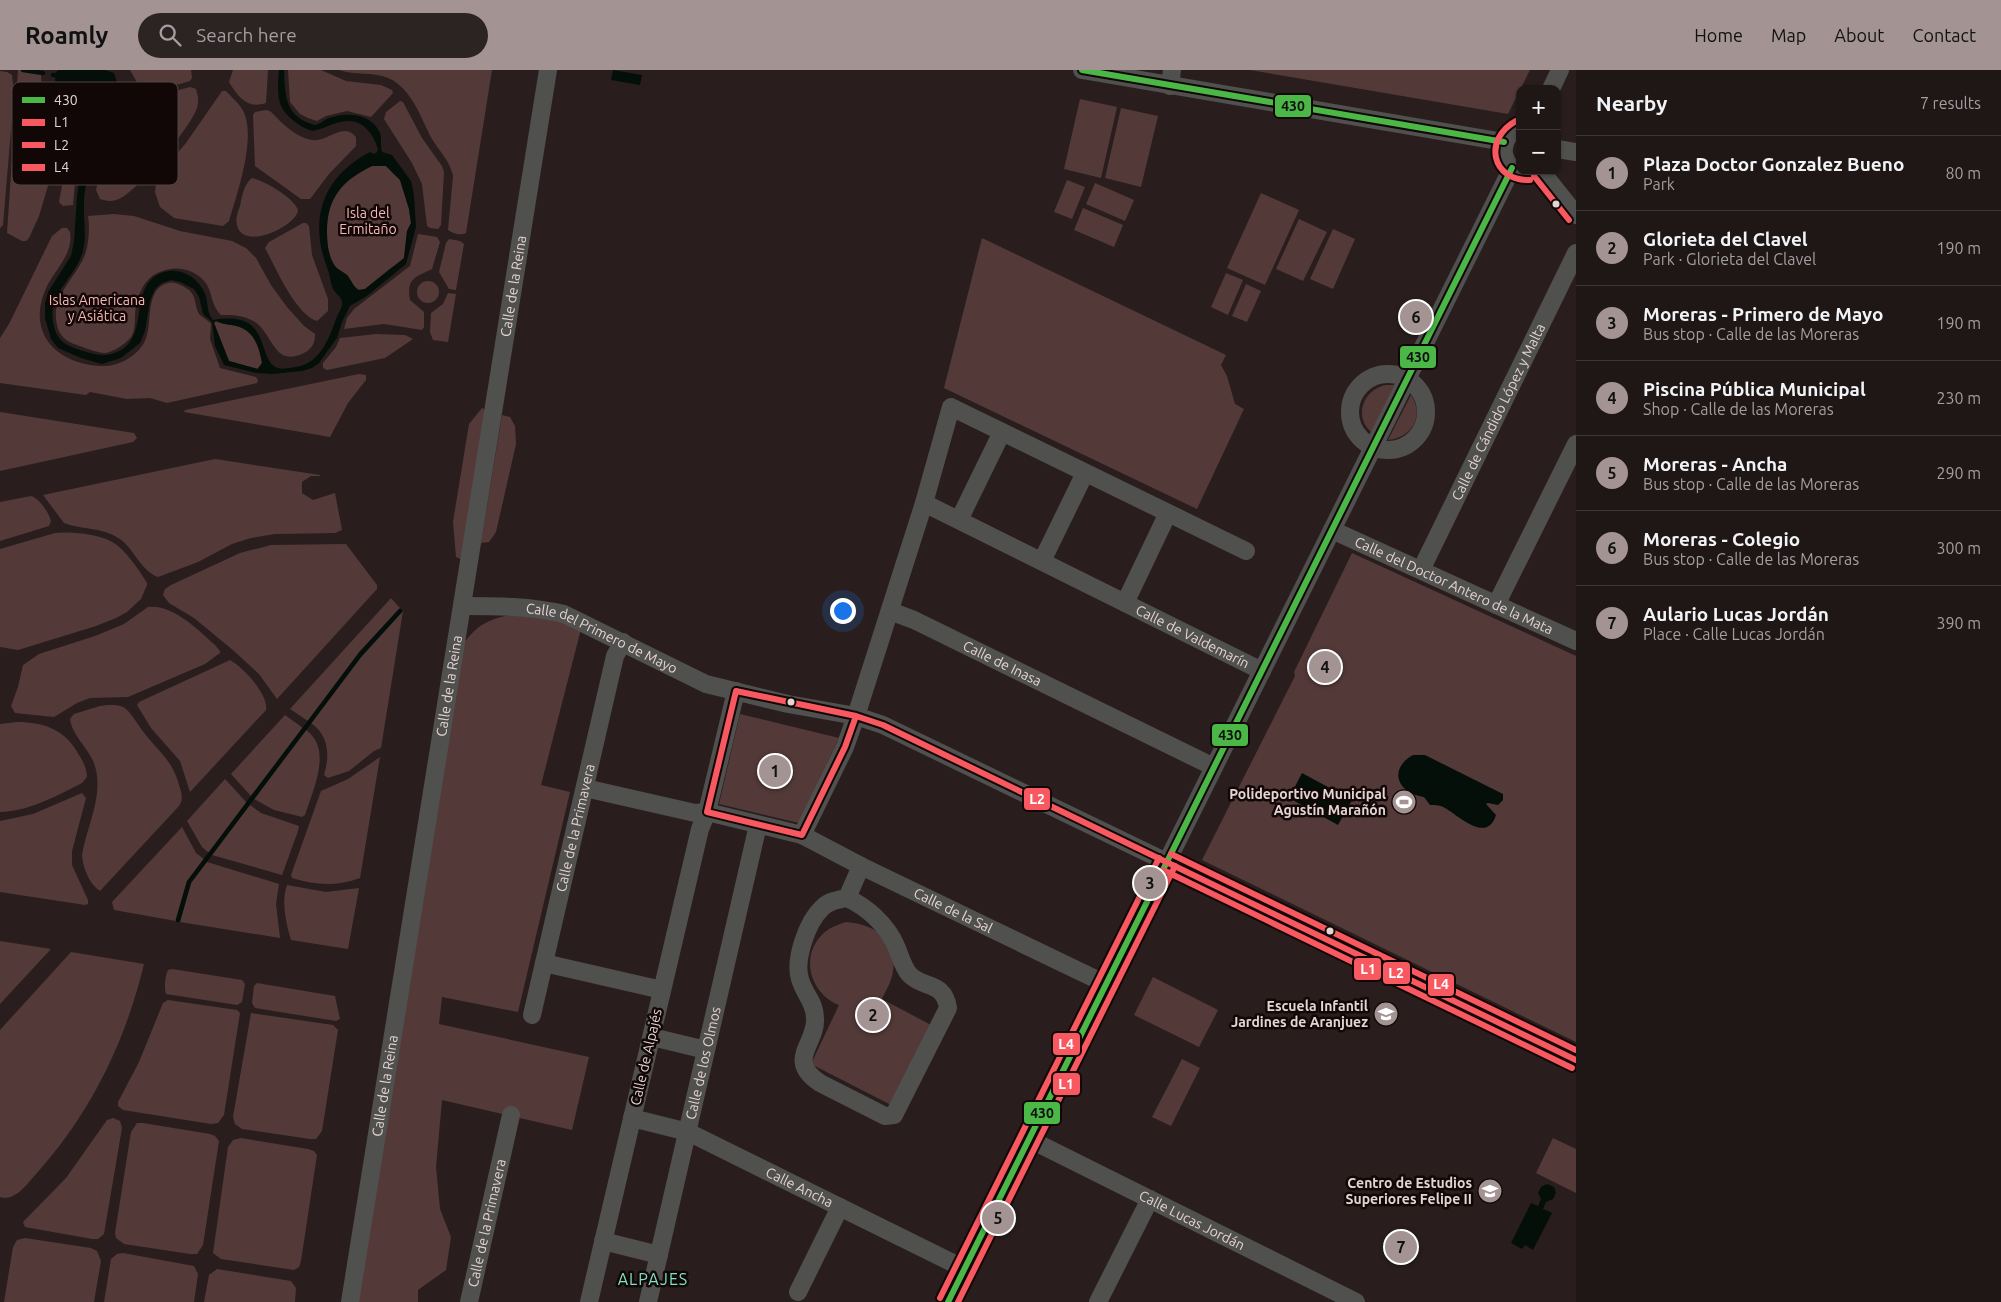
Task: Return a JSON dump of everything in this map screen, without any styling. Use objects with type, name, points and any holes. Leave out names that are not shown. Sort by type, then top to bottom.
[{"type":"street","name":"Calle de la Reina","points":[[350,1302],[548,70]]},
{"type":"street","points":[[1082,70],[1171,78],[1504,142]]},
{"type":"street","points":[[1553,85],[1560,70]]},
{"type":"street","points":[[1516,170],[1512,168],[1504,157],[1504,142],[1512,132],[1517,130]]},
{"type":"street","points":[[1561,150],[1576,152]]},
{"type":"street","points":[[948,1302],[1512,168]]},
{"type":"street","points":[[1543,175],[1576,216]]},
{"type":"street","name":"Calle de Cándido López y Malta","points":[[1420,570],[1576,253]]},
{"type":"street","points":[[1383,373],[1407,378],[1417,386],[1427,410],[1420,434],[1410,443],[1398,449],[1374,448],[1362,441],[1350,419],[1350,407],[1354,395],[1361,385],[1371,377],[1383,373]]},
{"type":"street","points":[[802,835],[845,747],[856,716],[924,502],[951,408],[1246,551]]},
{"type":"street","points":[[959,520],[1002,432]]},
{"type":"street","points":[[1496,605],[1576,444]]},
{"type":"street","points":[[1042,562],[1086,473]]},
{"type":"street","name":"Calle de Valdemarín","points":[[924,502],[1262,671]]},
{"type":"street","name":"Calle de Valdemarín","points":[[1125,602],[1168,513]]},
{"type":"street","name":"Calle del Doctor Antero de la Mata","points":[[1332,530],[1496,605],[1575,638]]},
{"type":"street","name":"Calle del Primero de Mayo","points":[[462,606],[512,606],[542,609],[564,614],[706,684],[856,716]]},
{"type":"street","name":"Calle de Inasa","points":[[890,611],[914,620],[1214,768]]},
{"type":"street","name":"Calle de la Primavera","points":[[532,1015],[615,656],[623,642]]},
{"type":"street","name":"Calle de Alpajés","points":[[589,1302],[700,829],[707,812],[736,691]]},
{"type":"street","points":[[856,716],[883,725],[1576,1060]]},
{"type":"street","points":[[585,788],[695,813],[707,812]]},
{"type":"street","name":"Calle de la Sal","points":[[707,812],[802,835],[861,866],[1106,984]]},
{"type":"street","name":"Calle de los Olmos","points":[[648,1302],[758,825]]},
{"type":"street","points":[[846,898],[861,866]]},
{"type":"street","points":[[846,898],[860,904],[884,926],[893,937],[910,975],[940,992],[946,998],[948,1008],[894,1115],[885,1116],[820,1083],[811,1077],[805,1068],[803,1058],[816,1021],[814,1006],[800,980],[798,955],[821,908],[833,900],[846,898]]},
{"type":"street","points":[[544,963],[662,990]]},
{"type":"street","points":[[652,1037],[706,1050]]},
{"type":"street","name":"Calle de la Primavera","points":[[470,1302],[511,1115]]},
{"type":"street","name":"Calle Ancha","points":[[632,1118],[688,1132],[964,1268]]},
{"type":"street","name":"Calle Lucas Jordán","points":[[1029,1139],[1356,1302]]},
{"type":"street","points":[[1098,1302],[1150,1199]]},
{"type":"street","points":[[798,1292],[840,1207]]},
{"type":"street","points":[[604,1241],[659,1255]]},
{"type":"green space","points":[[18,70],[41,70],[41,82],[17,82]]},
{"type":"green space","points":[[130,70],[191,70],[192,78],[190,81],[178,84],[178,82],[137,82]]},
{"type":"green space","points":[[233,70],[268,70],[266,103],[249,103],[236,93],[229,82]]},
{"type":"green space","points":[[288,70],[321,70],[346,81],[381,85],[392,90],[393,93],[371,117],[347,111],[326,116],[317,121],[300,114],[290,102]]},
{"type":"green space","points":[[339,70],[492,70],[466,233],[457,234],[448,230],[452,171],[432,139],[410,96],[388,78]]},
{"type":"green space","points":[[1250,70],[1530,70],[1522,85],[1516,85],[1516,98],[1508,114]]},
{"type":"green space","points":[[0,71],[12,75],[13,82],[12,118],[3,225],[0,228]]},
{"type":"green space","points":[[190,87],[196,89],[198,103],[185,130],[178,138],[178,90]]},
{"type":"green space","points":[[222,91],[226,91],[239,104],[246,120],[248,133],[247,148],[241,180],[229,221],[223,226],[174,218],[160,207],[155,192],[156,185],[178,185],[178,152]]},
{"type":"green space","points":[[1080,99],[1117,107],[1101,178],[1064,169]]},
{"type":"green space","points":[[400,101],[403,102],[422,138],[442,166],[444,172],[441,225],[438,229],[427,226],[422,184],[412,163],[384,119],[386,112]]},
{"type":"green space","points":[[1121,108],[1158,116],[1141,187],[1105,178]]},
{"type":"green space","points":[[270,111],[294,133],[312,140],[324,139],[345,131],[356,137],[356,146],[329,174],[310,199],[301,199],[255,166],[253,115],[255,112]]},
{"type":"green space","points":[[12,159],[12,185],[48,185],[39,216],[29,238],[26,241],[22,241],[7,233]]},
{"type":"green space","name":"Isla del Ermitaño","points":[[372,166],[386,166],[400,180],[409,209],[411,223],[407,231],[404,258],[398,265],[392,267],[365,289],[359,290],[347,275],[335,266],[331,258],[327,241],[328,220],[333,200],[338,192],[352,178]]},
{"type":"green space","points":[[252,178],[264,183],[291,200],[298,210],[289,223],[269,234],[249,236],[241,233],[236,223],[244,190]]},
{"type":"green space","points":[[1067,180],[1085,187],[1072,219],[1054,212]]},
{"type":"green space","points":[[1095,183],[1134,200],[1125,221],[1086,204]]},
{"type":"green space","points":[[62,185],[75,185],[73,205],[63,206],[59,202]]},
{"type":"green space","points":[[97,185],[137,185],[128,194],[114,201],[100,199],[96,190]]},
{"type":"green space","points":[[1261,193],[1299,210],[1265,285],[1227,268]]},
{"type":"green space","points":[[1083,208],[1123,225],[1114,247],[1074,230]]},
{"type":"green space","name":"Islas Americana y Asiática","points":[[114,214],[134,216],[180,231],[232,241],[246,248],[256,258],[271,285],[287,307],[304,326],[315,334],[309,350],[294,356],[286,356],[280,353],[261,327],[255,322],[234,315],[221,315],[215,307],[205,282],[198,275],[180,269],[162,271],[155,274],[144,284],[136,307],[132,335],[120,347],[103,353],[73,344],[67,340],[58,329],[57,306],[64,289],[86,253],[89,236],[88,216]]},
{"type":"green space","points":[[1299,219],[1327,232],[1303,281],[1276,269]]},
{"type":"green space","points":[[303,223],[309,226],[312,255],[328,299],[328,311],[317,321],[309,317],[294,300],[280,278],[265,248],[269,242]]},
{"type":"green space","name":"Islas Americana y Asiática","points":[[62,228],[67,228],[70,232],[69,249],[44,293],[40,308],[40,322],[44,334],[51,345],[60,353],[72,360],[100,366],[113,365],[131,357],[144,343],[147,336],[150,309],[155,293],[160,287],[173,283],[182,286],[192,293],[199,314],[211,324],[210,339],[220,368],[256,377],[257,383],[167,403],[150,398],[127,399],[90,392],[86,395],[0,383],[0,338],[9,324],[52,236]]},
{"type":"green space","points":[[1333,229],[1355,239],[1333,289],[1310,279]]},
{"type":"green space","points":[[418,234],[437,237],[440,242],[432,269],[414,279],[410,287],[410,300],[424,312],[424,327],[422,330],[384,324],[344,329],[347,318],[354,309],[410,266]]},
{"type":"green space","points":[[982,238],[1226,355],[1221,365],[1227,376],[1235,404],[1244,409],[1197,509],[944,388]]},
{"type":"green space","points":[[449,239],[460,241],[464,244],[456,290],[449,289],[439,272],[446,243]]},
{"type":"green space","points":[[1226,273],[1243,280],[1228,315],[1211,307]]},
{"type":"green space","points":[[428,281],[436,284],[439,292],[436,300],[428,303],[420,300],[417,292],[420,284]]},
{"type":"green space","points":[[1246,284],[1261,291],[1247,322],[1232,316]]},
{"type":"green space","points":[[448,293],[456,294],[448,342],[433,340],[430,332],[431,313],[443,304]]},
{"type":"green space","points":[[215,321],[239,326],[250,333],[257,344],[261,356],[262,363],[257,369],[229,361],[214,323]]},
{"type":"green space","points":[[376,334],[405,335],[413,339],[385,358],[327,370],[323,368],[323,363],[336,347],[340,338]]},
{"type":"green space","points":[[359,374],[366,375],[366,380],[348,403],[330,437],[184,412],[185,410]]},
{"type":"green space","points":[[1386,385],[1394,385],[1371,432],[1363,418],[1364,404],[1372,392]]},
{"type":"green space","points":[[1411,395],[1417,411],[1414,425],[1404,435],[1388,440]]},
{"type":"green space","points":[[482,408],[486,410],[463,560],[456,557],[453,522],[469,424]]},
{"type":"green space","points":[[0,412],[134,433],[137,438],[133,442],[0,471]]},
{"type":"green space","points":[[502,415],[510,417],[515,426],[516,444],[496,532],[489,542],[481,543]]},
{"type":"green space","points":[[215,459],[320,475],[311,476],[302,482],[302,493],[313,500],[335,493],[342,530],[335,533],[275,534],[251,538],[232,544],[198,562],[158,577],[142,565],[120,539],[107,532],[64,523],[43,495]]},
{"type":"green space","points":[[31,496],[38,500],[46,510],[51,521],[49,526],[0,541],[0,502]]},
{"type":"green space","points":[[55,533],[88,534],[104,538],[117,545],[130,558],[147,583],[141,599],[127,612],[96,626],[18,650],[0,647],[0,549]]},
{"type":"green space","points":[[346,544],[377,585],[377,589],[277,699],[259,674],[234,651],[194,618],[169,603],[163,595],[165,589],[171,585],[240,553],[271,545]]},
{"type":"green space","name":"Polideportivo Municipal Agustín Marañón","points":[[1352,553],[1576,656],[1576,1042],[1202,860],[1295,676],[1294,672]]},
{"type":"green space","points":[[391,598],[400,608],[359,652],[308,721],[290,709]]},
{"type":"green space","points":[[148,607],[167,610],[185,619],[215,645],[220,653],[205,664],[128,697],[90,698],[77,703],[54,717],[15,713],[11,706],[23,665],[39,654],[95,636],[124,624]]},
{"type":"green space","points":[[403,611],[381,748],[374,751],[349,771],[328,778],[324,775],[327,760],[325,740],[311,723],[362,655]]},
{"type":"green space","points":[[513,614],[562,622],[581,629],[541,785],[570,792],[518,1012],[442,997],[439,1024],[589,1057],[572,1130],[442,1100],[436,1167],[440,1209],[451,1237],[446,1270],[418,1290],[418,1302],[352,1302],[463,644],[474,631],[485,623]]},
{"type":"green space","points":[[230,660],[254,682],[266,704],[266,710],[190,792],[180,761],[151,728],[137,705],[139,702]]},
{"type":"green space","points":[[117,705],[129,712],[142,731],[170,764],[182,797],[179,806],[100,891],[87,875],[82,855],[94,809],[97,775],[94,763],[74,731],[70,719],[74,714],[100,706]]},
{"type":"green space","points":[[740,714],[839,738],[799,823],[719,804]]},
{"type":"green space","points":[[285,715],[303,728],[251,796],[231,774]]},
{"type":"green space","points":[[17,722],[45,726],[68,739],[86,768],[87,777],[82,783],[42,802],[22,809],[0,812],[0,724]]},
{"type":"green space","points":[[306,730],[314,738],[320,759],[316,782],[305,815],[302,817],[274,810],[254,799]]},
{"type":"green space","points":[[380,757],[360,878],[342,883],[326,884],[292,878],[291,875],[321,791],[348,779]]},
{"type":"green space","points":[[225,779],[247,803],[209,853],[202,847],[187,821]]},
{"type":"green space","points":[[82,793],[86,798],[72,851],[72,865],[88,900],[88,904],[0,892],[0,821],[33,814]]},
{"type":"green space","points":[[250,805],[261,813],[299,826],[282,875],[212,855]]},
{"type":"green space","points":[[182,827],[196,853],[204,859],[187,881],[176,921],[114,910],[112,902]]},
{"type":"green space","points":[[207,862],[279,884],[276,904],[280,938],[180,922],[191,883]]},
{"type":"green space","points":[[287,885],[326,892],[359,888],[348,949],[291,940],[284,905]]},
{"type":"green space","points":[[846,922],[856,923],[874,930],[882,935],[892,950],[894,960],[892,975],[882,999],[933,1026],[893,1106],[811,1064],[839,1005],[821,992],[815,982],[810,962],[812,951],[817,941],[825,932]]},
{"type":"green space","points":[[0,941],[51,949],[0,1004]]},
{"type":"green space","points":[[71,952],[144,964],[127,1022],[116,1049],[89,1102],[55,1151],[25,1187],[11,1197],[0,1197],[0,1030]]},
{"type":"green space","points":[[172,969],[242,980],[245,984],[242,1002],[237,1005],[166,994],[166,975],[168,970]]},
{"type":"green space","points":[[1153,977],[1218,1010],[1199,1047],[1134,1015]]},
{"type":"green space","points":[[257,983],[335,996],[340,1019],[336,1021],[255,1008],[252,1003],[254,986]]},
{"type":"green space","points":[[168,1000],[237,1010],[240,1013],[224,1115],[218,1123],[211,1124],[123,1110],[118,1106],[118,1102],[139,1062],[163,1003]]},
{"type":"green space","points":[[251,1013],[333,1025],[338,1030],[322,1131],[316,1139],[242,1129],[235,1124],[233,1117]]},
{"type":"green space","points":[[1182,1059],[1200,1068],[1171,1126],[1152,1117]]},
{"type":"green space","points":[[113,1118],[120,1121],[122,1128],[104,1234],[98,1239],[92,1239],[25,1227],[23,1222],[66,1178],[107,1120]]},
{"type":"green space","points":[[137,1123],[210,1134],[219,1141],[203,1245],[197,1254],[124,1244],[116,1238],[115,1233],[131,1132]]},
{"type":"green space","points":[[241,1138],[308,1149],[314,1151],[317,1155],[301,1261],[299,1267],[294,1270],[221,1259],[213,1253],[228,1147],[233,1140]]},
{"type":"green space","points":[[1553,1138],[1576,1149],[1576,1193],[1536,1173]]},
{"type":"green space","points":[[25,1238],[91,1248],[97,1251],[101,1261],[94,1302],[4,1302],[13,1247],[17,1240]]},
{"type":"green space","points":[[123,1253],[194,1266],[198,1274],[194,1302],[104,1302],[111,1259],[117,1254]]},
{"type":"green space","points":[[217,1269],[291,1281],[296,1288],[295,1302],[204,1302],[209,1275]]},
{"type":"shaded area","points":[[59,70],[105,70],[114,73],[117,82],[56,82],[56,72]]},
{"type":"shaded area","points":[[279,70],[284,70],[286,97],[292,111],[298,117],[315,125],[336,116],[351,115],[365,118],[376,126],[381,135],[382,152],[392,155],[411,181],[416,227],[406,264],[367,296],[350,306],[337,338],[319,363],[312,368],[273,374],[256,373],[224,365],[215,346],[212,322],[203,314],[199,297],[194,289],[171,280],[162,283],[155,289],[150,301],[145,331],[140,343],[121,358],[102,364],[81,358],[58,348],[51,339],[45,318],[45,303],[48,292],[71,256],[79,185],[86,185],[83,251],[74,270],[57,296],[52,315],[57,334],[64,343],[86,352],[102,355],[121,350],[131,341],[136,329],[145,289],[152,279],[164,272],[171,271],[184,273],[199,284],[206,296],[209,312],[213,320],[232,319],[246,322],[254,328],[271,363],[280,369],[308,363],[324,347],[342,304],[333,289],[319,232],[320,215],[324,200],[331,186],[341,173],[354,162],[370,152],[374,154],[378,149],[369,131],[354,122],[340,122],[313,131],[294,121],[285,112],[280,103],[278,91]],"holes":[[[372,166],[386,166],[400,180],[409,209],[411,223],[407,231],[404,258],[365,289],[359,290],[347,275],[336,267],[331,258],[327,241],[328,220],[333,200],[338,192],[352,178]],[[216,321],[239,327],[254,338],[262,363],[258,369],[229,361],[214,323]]]},
{"type":"shaded area","points":[[613,70],[642,75],[640,85],[611,80]]},
{"type":"shaded area","points":[[1413,755],[1425,755],[1503,794],[1503,800],[1498,805],[1486,804],[1496,815],[1492,823],[1480,828],[1472,825],[1443,807],[1430,805],[1424,797],[1407,791],[1399,780],[1398,773],[1405,761]]},
{"type":"shaded area","points":[[1302,773],[1352,800],[1338,825],[1289,798]]},
{"type":"shaded area","points":[[1547,1184],[1554,1187],[1556,1193],[1553,1199],[1546,1202],[1543,1209],[1552,1213],[1533,1250],[1525,1245],[1522,1249],[1511,1243],[1531,1203],[1538,1206],[1541,1199],[1538,1193],[1541,1187]]},
{"type":"waterway","points":[[23,70],[43,73]]},
{"type":"waterway","points":[[178,920],[189,882],[360,655],[400,611]]},
{"type":"transit line","name":"430","points":[[1082,70],[1504,142]]},
{"type":"transit line","name":"L1","points":[[1516,121],[1499,138],[1496,158],[1500,167],[1507,174],[1530,180]]},
{"type":"transit line","name":"430","points":[[948,1302],[1512,168]]},
{"type":"transit line","name":"L1","points":[[1534,176],[1569,220]]},
{"type":"transit line","name":"L2","points":[[736,691],[856,716],[845,747],[802,835],[707,812],[736,691]]},
{"type":"transit line","name":"L2","points":[[856,716],[883,725],[1576,1060]]},
{"type":"transit line","name":"L4","points":[[1171,854],[1576,1050]]},
{"type":"transit line","name":"L4","points":[[940,1298],[1159,858]]},
{"type":"transit line","name":"L1","points":[[958,1302],[1175,866]]},
{"type":"transit line","name":"L1","points":[[1163,870],[1572,1068]]},
{"type":"place","name":"Moreras - Colegio","points":[[1416,317]]},
{"type":"place","name":"Piscina Pública Municipal","points":[[1325,667]]},
{"type":"place","name":"Plaza Doctor Gonzalez Bueno","points":[[775,771]]},
{"type":"place","name":"Polideportivo Municipal Agustín Marañón","points":[[1404,802]]},
{"type":"place","name":"Moreras - Primero de Mayo","points":[[1150,883]]},
{"type":"place","name":"Escuela Infantil Jardines de Aranjuez","points":[[1386,1014]]},
{"type":"place","name":"Glorieta del Clavel","points":[[873,1015]]},
{"type":"place","name":"Centro de Estudios Superiores Felipe II","points":[[1490,1191]]},
{"type":"place","name":"Moreras - Ancha","points":[[998,1218]]},
{"type":"place","name":"Aulario Lucas Jordán","points":[[1401,1247]]},
{"type":"district","name":"ALPAJES","points":[[653,1279]]}]
